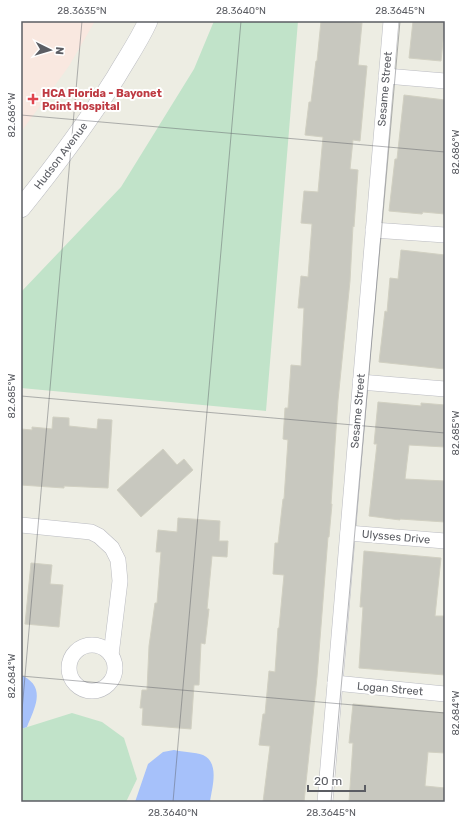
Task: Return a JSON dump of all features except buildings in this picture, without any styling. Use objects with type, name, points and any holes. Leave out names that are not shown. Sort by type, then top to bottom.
[{"type":"street","name":"Hudson Avenue","points":[[21,208],[60,159],[94,111],[142,35],[148,21]]},
{"type":"street","name":"Sesame Street","points":[[325,802],[391,21]]},
{"type":"street","points":[[386,76],[445,81]]},
{"type":"street","points":[[373,230],[445,235]]},
{"type":"street","points":[[360,382],[445,389]]},
{"type":"street","points":[[21,525],[91,532],[99,536],[112,548],[118,560],[120,581],[111,656]]},
{"type":"street","name":"Ulysses Drive","points":[[348,533],[445,541]]},
{"type":"street","name":"Logan Street","points":[[335,684],[445,694]]},
{"type":"shaded area","name":"HCA Florida - Bayonet Point Hospital","points":[[21,21],[95,21],[69,66],[21,132]]},
{"type":"green space","points":[[214,21],[298,21],[266,411],[21,388],[21,292],[121,187],[194,69]]},
{"type":"green space","points":[[72,713],[102,722],[124,738],[137,779],[126,802],[21,802],[21,729]]},
{"type":"water","points":[[23,676],[35,686],[37,699],[27,727],[21,729],[21,677]]},
{"type":"water","points":[[174,750],[203,755],[212,764],[214,776],[210,802],[135,802],[148,764],[163,752]]},
{"type":"place","name":"HCA Florida - Bayonet Point Hospital","points":[[33,99]]}]
